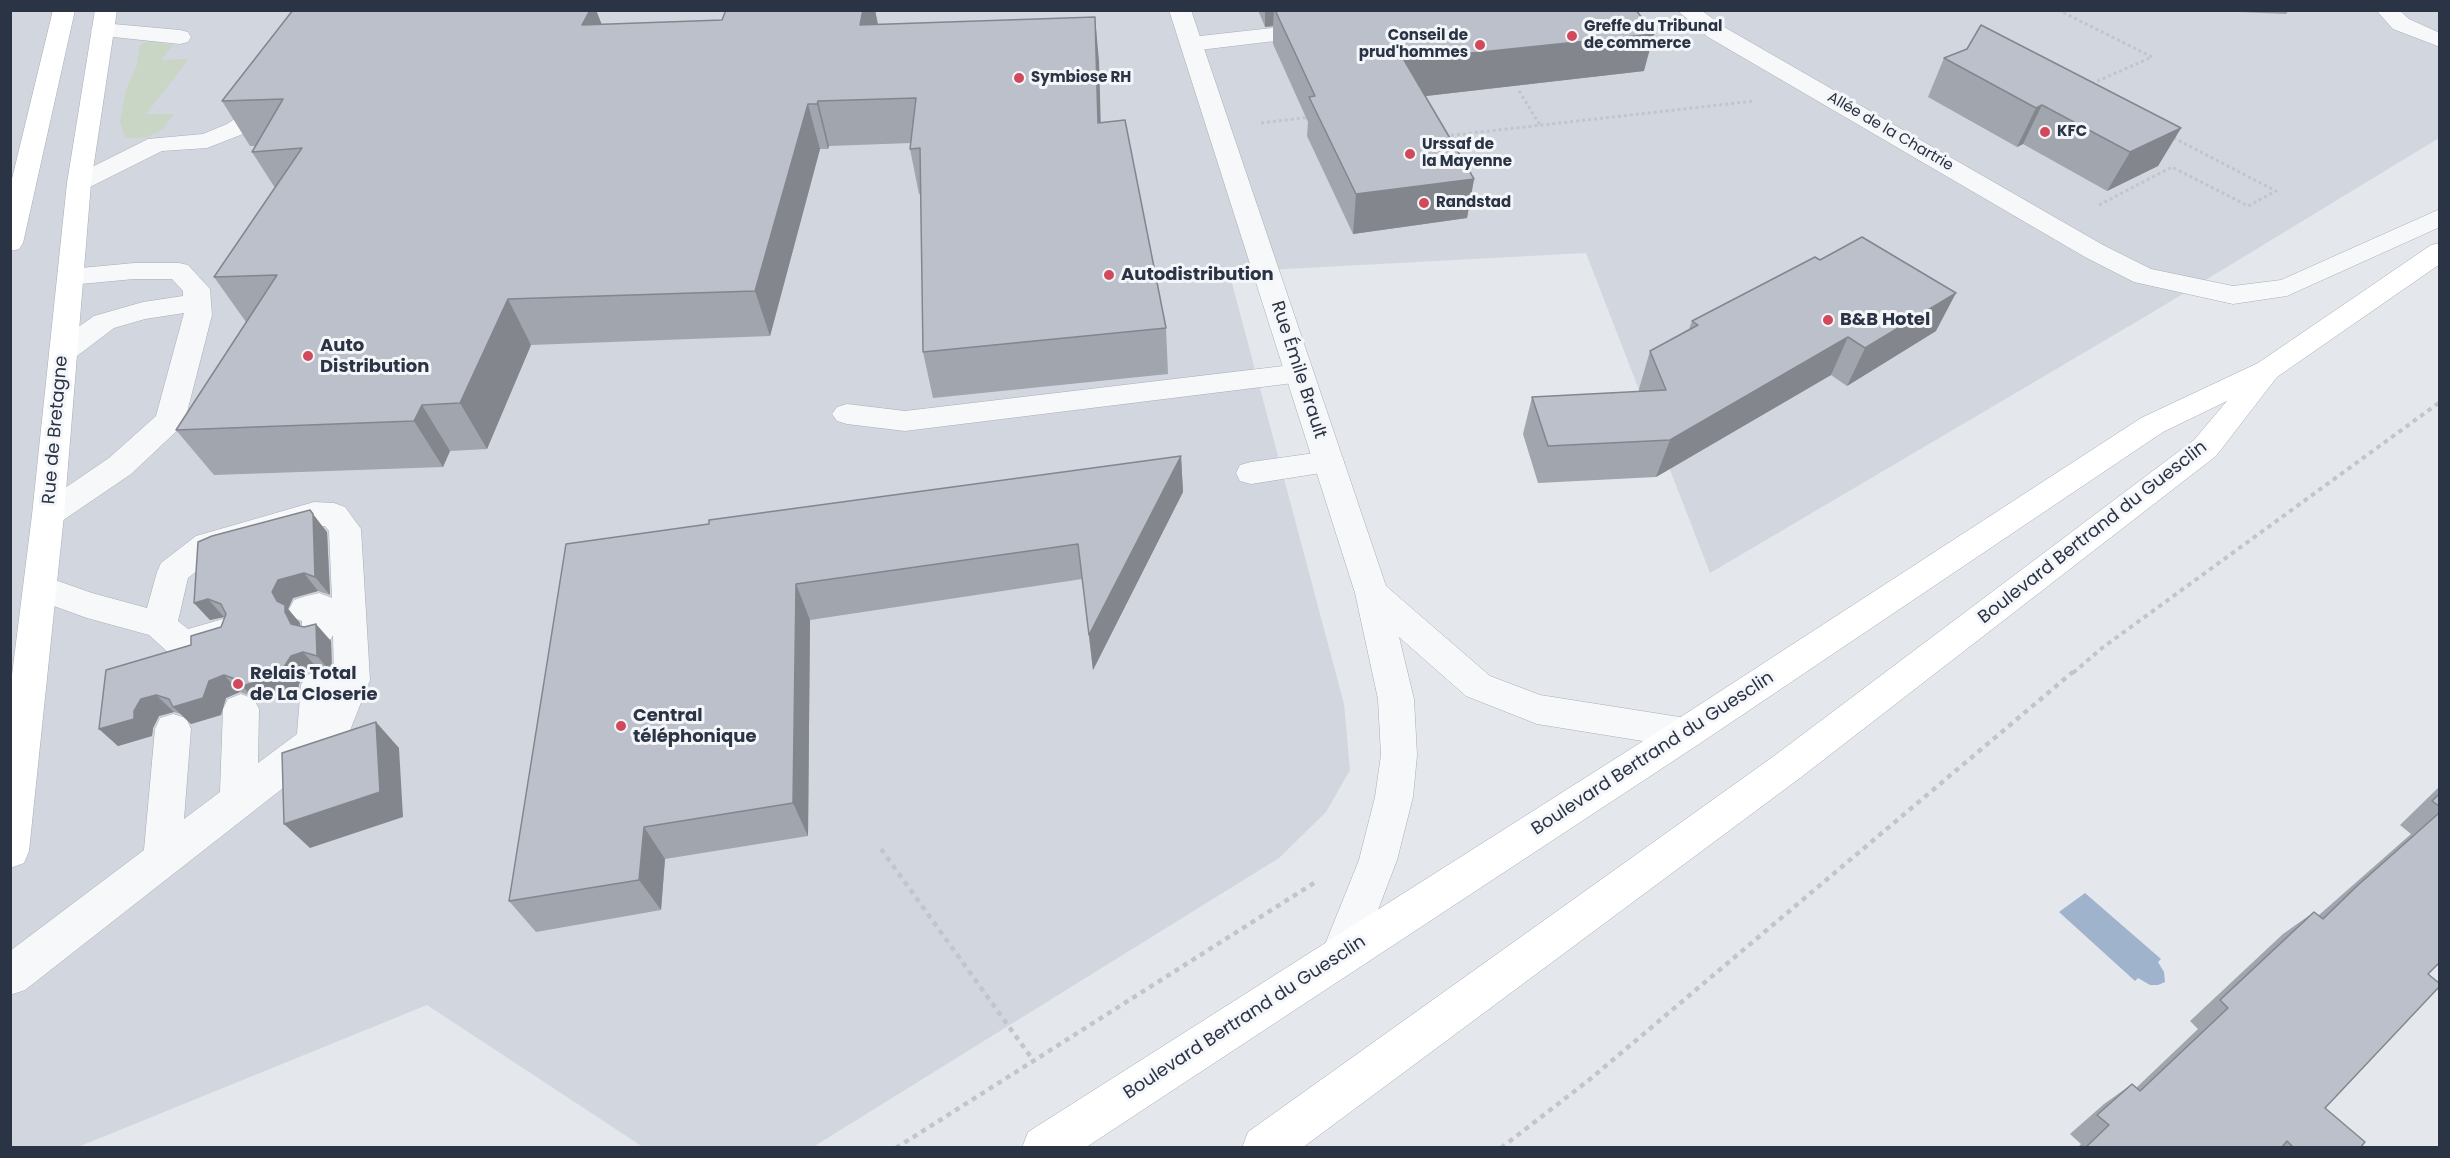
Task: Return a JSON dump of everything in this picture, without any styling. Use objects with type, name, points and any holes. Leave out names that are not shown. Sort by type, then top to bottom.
[{"type":"main road","points":[[12,233],[64,10]]},
{"type":"main road","name":"Rue de Bretagne","points":[[10,851],[41,588],[79,183],[104,20]]},
{"type":"main road","name":"Boulevard Bertrand du Guesclin","points":[[1044,1148],[1686,733],[2152,425],[2268,370],[2439,251]]},
{"type":"main road","name":"Boulevard Bertrand du Guesclin","points":[[1264,1148],[1787,767],[2205,448],[2268,370]]},
{"type":"street","name":"Rue Émile Brault","points":[[1180,10],[1372,593],[1396,699],[1399,755],[1394,797],[1378,860],[1340,957]]},
{"type":"street","name":"Allée de la Chartrie","points":[[1687,10],[1716,32],[2094,251],[2143,276],[2233,295],[2288,288],[2439,217]]},
{"type":"street","points":[[2386,10],[2401,24],[2439,41]]},
{"type":"street","points":[[104,20],[180,37]]},
{"type":"street","points":[[1191,44],[1343,27]]},
{"type":"street","points":[[79,183],[157,144],[207,141],[235,129],[256,115],[281,81]]},
{"type":"street","points":[[48,515],[120,466],[170,420],[198,315],[196,289],[178,271],[135,271],[70,277]]},
{"type":"street","points":[[63,352],[104,322],[143,311],[197,302]]},
{"type":"street","points":[[847,414],[905,420],[1300,374]]},
{"type":"street","points":[[1251,473],[1329,462]]},
{"type":"street","points":[[10,976],[334,727],[352,680],[345,529],[334,515],[314,514],[207,545],[173,572],[174,646]]},
{"type":"street","points":[[41,588],[87,605],[174,646],[223,633]]},
{"type":"street","points":[[1372,593],[1478,686],[1537,709],[1686,733]]},
{"type":"street","points":[[314,741],[319,685]]},
{"type":"street","points":[[238,801],[241,709]]},
{"type":"street","points":[[162,859],[173,729]]},
{"type":"path","points":[[2058,10],[2152,57],[2090,84]]},
{"type":"path","points":[[1519,91],[1540,125]]},
{"type":"path","points":[[1440,137],[1762,100]]},
{"type":"path","points":[[1219,128],[1320,116]]},
{"type":"path","points":[[2091,208],[2172,167],[2248,206],[2276,191],[2166,134]]},
{"type":"path","points":[[1501,1148],[1589,1080],[2102,648],[2439,402]]},
{"type":"path","points":[[881,849],[1033,1060]]},
{"type":"path","points":[[896,1148],[1324,876]]},
{"type":"shaded area","points":[[10,11],[2439,11],[2439,138],[2153,312],[1710,573],[1586,253],[1229,272],[1344,704],[1350,770],[1326,812],[1279,858],[813,1147],[643,1147],[427,1005],[78,1147],[11,1147]]},
{"type":"green space","points":[[148,41],[173,45],[161,60],[189,59],[146,114],[174,114],[163,129],[146,138],[125,138],[120,121],[126,90],[136,68],[140,45]]},
{"type":"water","points":[[2085,893],[2161,959],[2158,962],[2164,972],[2165,982],[2150,985],[2138,978],[2135,981],[2059,912]]},
{"type":"building","points":[[293,10],[590,10],[582,25],[722,20],[726,10],[863,10],[860,25],[1095,17],[1098,123],[1125,120],[1166,328],[923,352],[920,148],[910,149],[916,98],[818,101],[817,104],[808,104],[755,291],[508,299],[460,403],[422,405],[414,421],[176,430],[277,275],[214,277],[302,148],[252,152],[283,99],[222,101]]},
{"type":"building","points":[[1275,10],[1636,10],[1654,34],[1404,60],[1474,179],[1356,194],[1309,97],[1315,96]]},
{"type":"building","points":[[1981,25],[2181,128],[2130,152],[2042,105],[2036,108],[1944,58],[1967,49]]},
{"type":"building","points":[[1862,237],[1956,293],[1865,348],[1848,337],[1670,440],[1548,446],[1532,397],[1666,390],[1650,351],[1698,325],[1692,321],[1815,257],[1820,260]]},
{"type":"building","points":[[1181,456],[1089,635],[1078,544],[796,584],[793,803],[644,827],[639,880],[509,901],[566,544],[709,524],[709,520]]},
{"type":"building","points":[[310,510],[313,514],[315,577],[304,573],[278,580],[272,592],[277,601],[285,605],[285,612],[291,624],[304,627],[316,624],[317,656],[303,652],[291,656],[284,667],[283,674],[242,686],[238,680],[224,675],[209,681],[203,698],[173,707],[169,699],[156,695],[141,699],[134,711],[134,719],[99,729],[106,670],[191,645],[191,636],[221,627],[226,614],[221,604],[208,599],[194,603],[198,542],[212,536]]},
{"type":"building","points":[[376,722],[380,792],[284,824],[282,753]]},
{"type":"building","points":[[2439,794],[2439,806],[2432,801]]},
{"type":"building","points":[[2439,813],[2439,963],[2428,974],[2439,983],[2439,987],[2325,1108],[2365,1142],[2360,1148],[2294,1148],[2287,1141],[2281,1148],[2085,1148],[2109,1125],[2097,1115],[2132,1084],[2140,1091],[2228,1008],[2220,1000],[2314,912],[2323,919]]},
{"type":"place","name":"Greffe du Tribunal de commerce","points":[[1572,36]]},
{"type":"place","name":"Conseil de prud'hommes","points":[[1480,45]]},
{"type":"place","name":"Symbiose RH","points":[[1019,78]]},
{"type":"place","name":"KFC","points":[[2045,132]]},
{"type":"place","name":"Urssaf de la Mayenne","points":[[1410,154]]},
{"type":"place","name":"Randstad","points":[[1424,203]]},
{"type":"place","name":"Autodistribution","points":[[1109,275]]},
{"type":"place","name":"B&B Hotel","points":[[1828,320]]},
{"type":"place","name":"Auto Distribution","points":[[308,356]]},
{"type":"place","name":"Relais Total de La Closerie","points":[[238,684]]},
{"type":"place","name":"Central téléphonique","points":[[621,726]]}]
